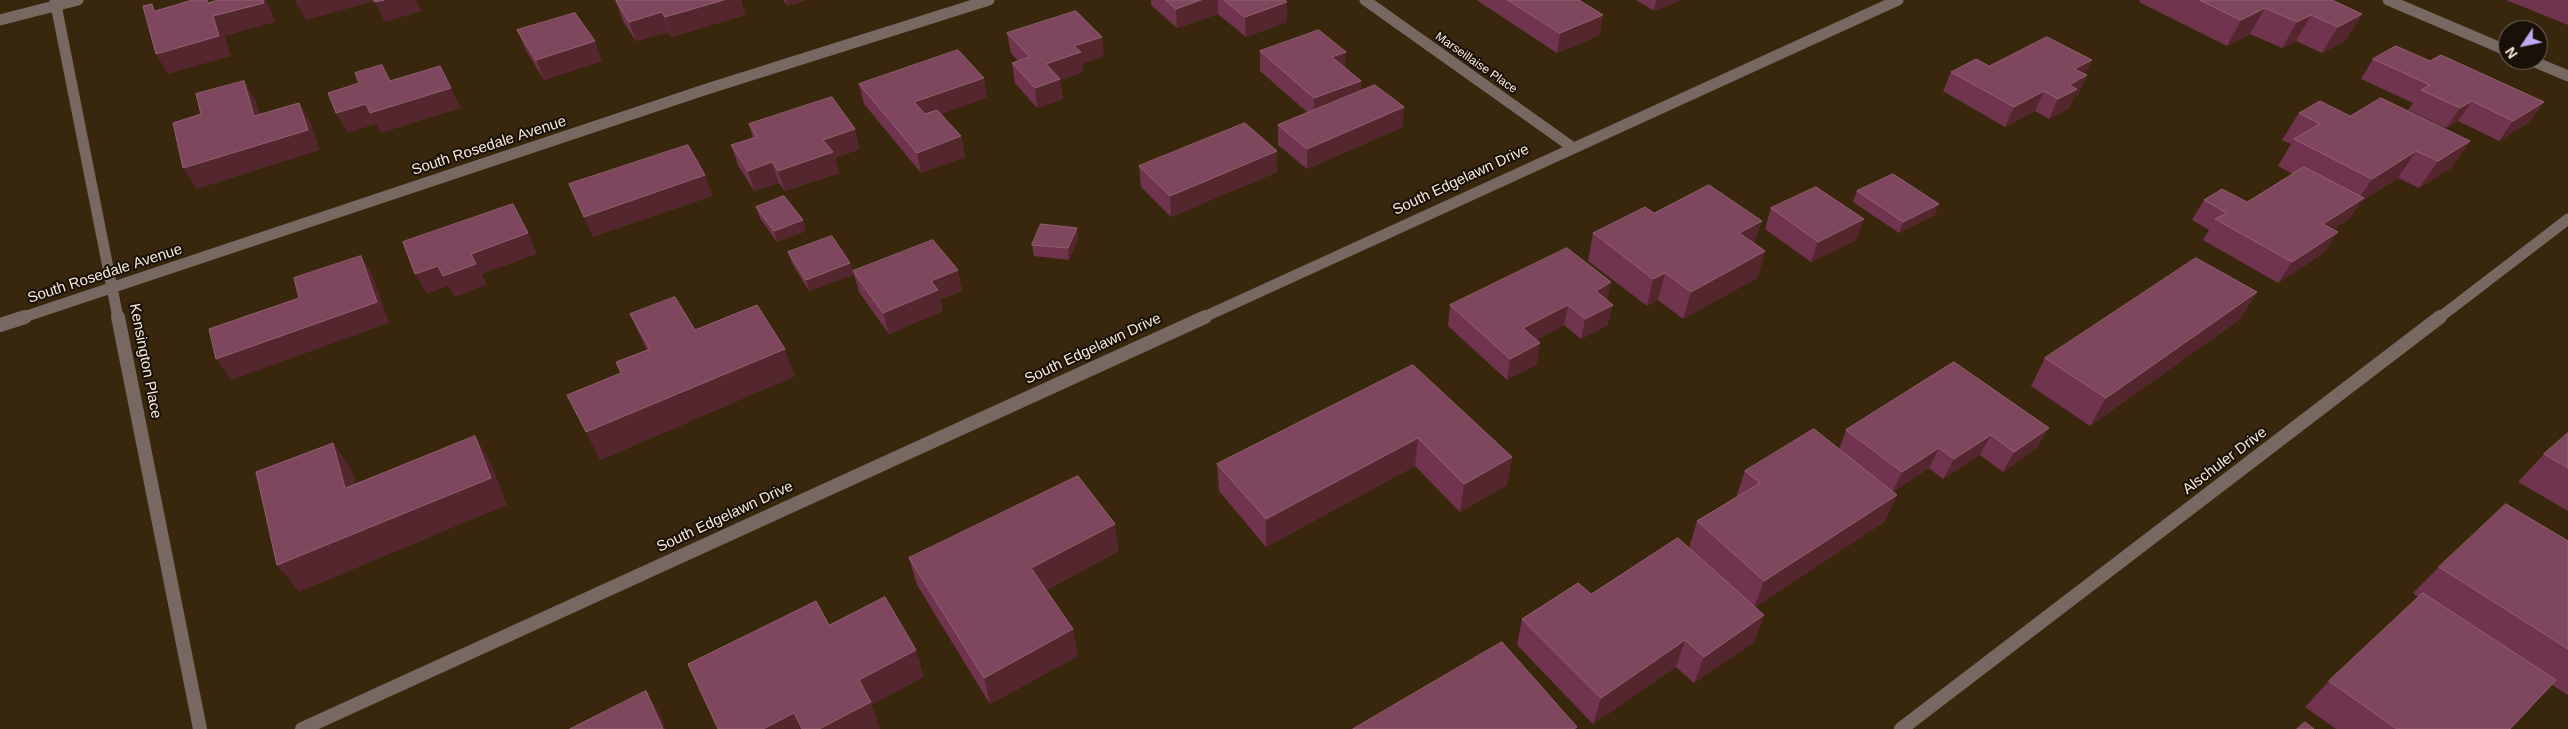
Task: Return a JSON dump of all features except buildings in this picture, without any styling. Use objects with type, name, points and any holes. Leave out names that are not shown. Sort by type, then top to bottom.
[{"type":"street","points":[[0,20],[56,3],[78,0]]},
{"type":"street","name":"South Rosedale Avenue","points":[[0,325],[706,89],[989,0]]},
{"type":"street","name":"Marseillaise Place","points":[[1364,0],[1572,147]]},
{"type":"street","name":"South Edgelawn Drive","points":[[302,729],[1572,147],[1898,0]]},
{"type":"street","points":[[2388,0],[2498,47]]},
{"type":"street","name":"Kensington Place","points":[[56,3],[200,729]]},
{"type":"street","points":[[2548,68],[2568,76]]},
{"type":"street","name":"Alschuler Drive","points":[[1901,729],[2568,219]]}]
